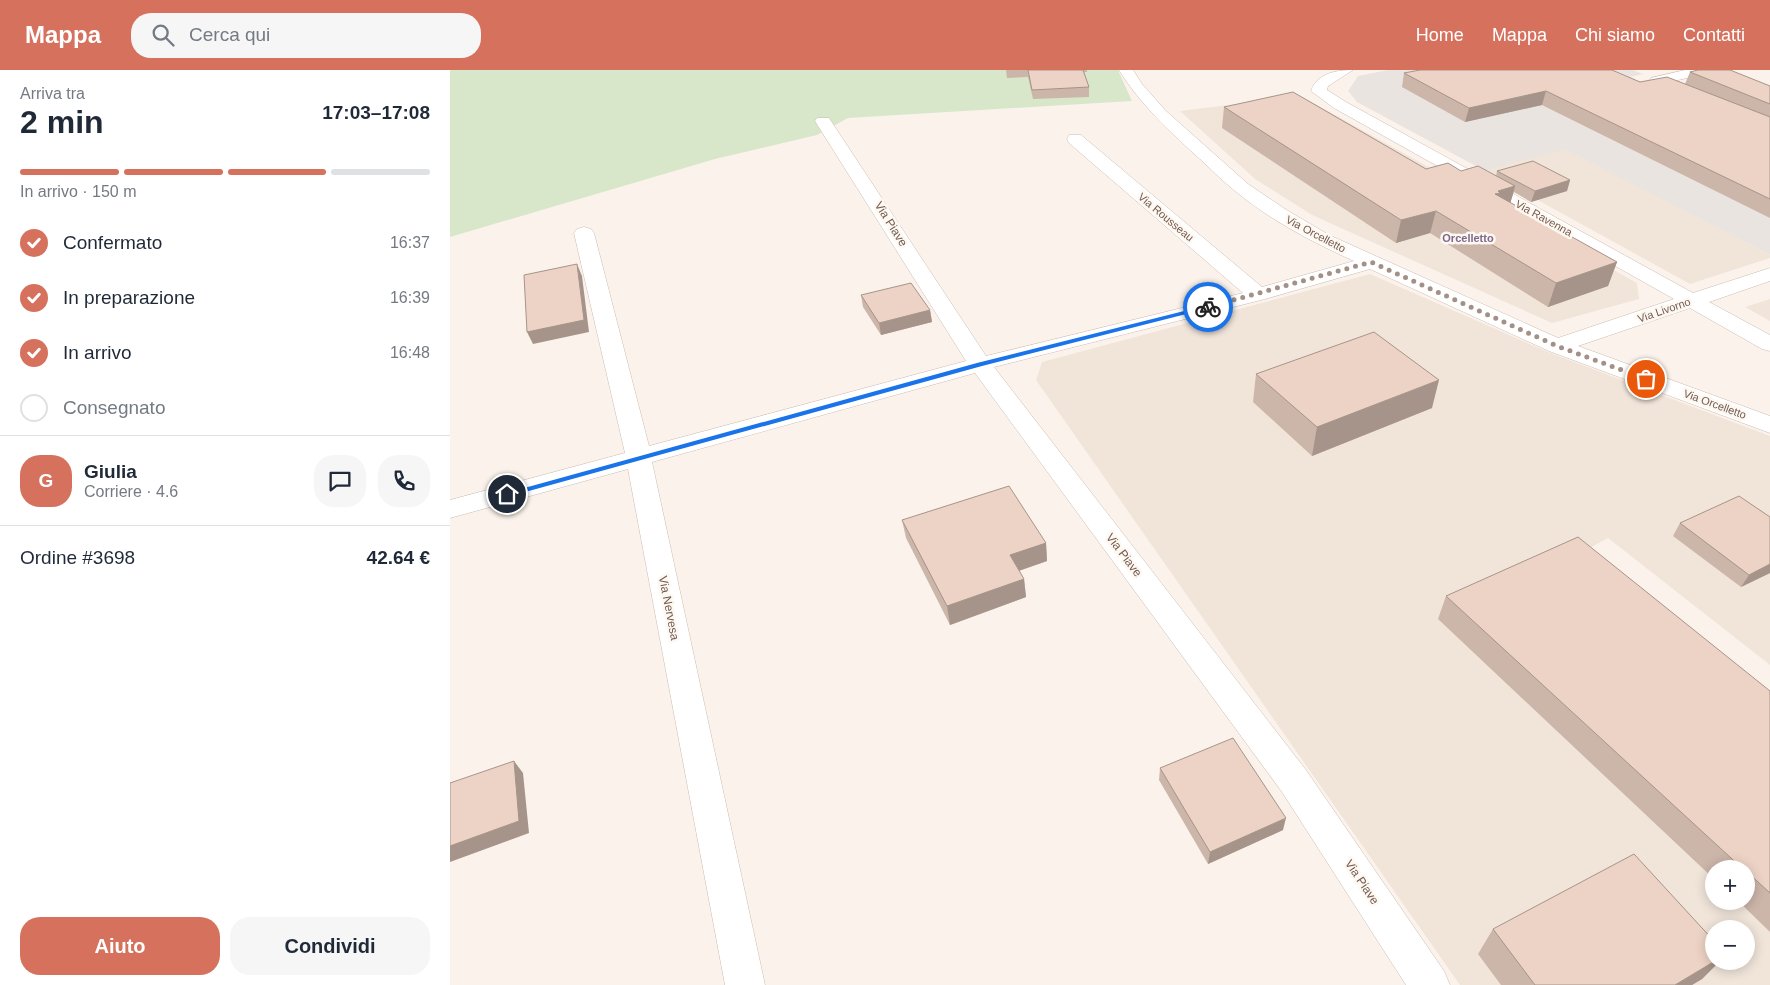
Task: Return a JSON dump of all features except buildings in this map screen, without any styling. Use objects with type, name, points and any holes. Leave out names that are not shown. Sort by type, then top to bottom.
[{"type":"street","name":"Via Orcelletto","points":[[1126,70],[1136,86],[1160,114],[1242,188],[1278,213],[1322,239],[1557,346],[1770,425]]},
{"type":"street","name":"Via Ravenna","points":[[1346,70],[1321,84],[1319,91],[1340,105],[1770,344]]},
{"type":"street","points":[[1682,92],[1656,81],[1704,70]]},
{"type":"street","name":"Via Piave","points":[[823,121],[980,364],[1294,781],[1430,985]]},
{"type":"street","name":"Via Rousseau","points":[[1075,139],[1258,295]]},
{"type":"street","name":"Via Nervesa","points":[[584,233],[639,459],[745,985]]},
{"type":"street","points":[[450,509],[639,459],[980,364],[1258,295],[1371,262]]},
{"type":"street","name":"Via Livorno","points":[[1557,346],[1770,274]]},
{"type":"shaded area","points":[[1388,70],[1633,70],[1643,74],[1630,77],[1770,139],[1770,255],[1565,149],[1485,171],[1357,102],[1348,91],[1358,76]]},
{"type":"shaded area","points":[[1301,96],[1637,283],[1639,299],[1552,323],[1312,215],[1255,179],[1180,111]]},
{"type":"shaded area","points":[[1565,148],[1770,255],[1770,258],[1690,284],[1485,171]]},
{"type":"shaded area","points":[[1370,274],[1548,352],[1770,436],[1770,665],[1608,538],[1568,560],[1705,860],[1705,910],[1747,910],[1770,932],[1770,985],[1460,985],[1036,380],[1042,362]]},
{"type":"shaded area","points":[[1770,299],[1770,321],[1745,307]]},
{"type":"green space","points":[[450,70],[1118,70],[1132,101],[848,118],[817,135],[715,159],[450,237]]},
{"type":"way so far","points":[[1208,307],[1258,295],[1371,262],[1557,346],[1646,379]]},
{"type":"district","name":"Orcelletto","points":[[1468,238]]},
{"type":"route","points":[[507,494],[980,364],[1208,307]]}]
